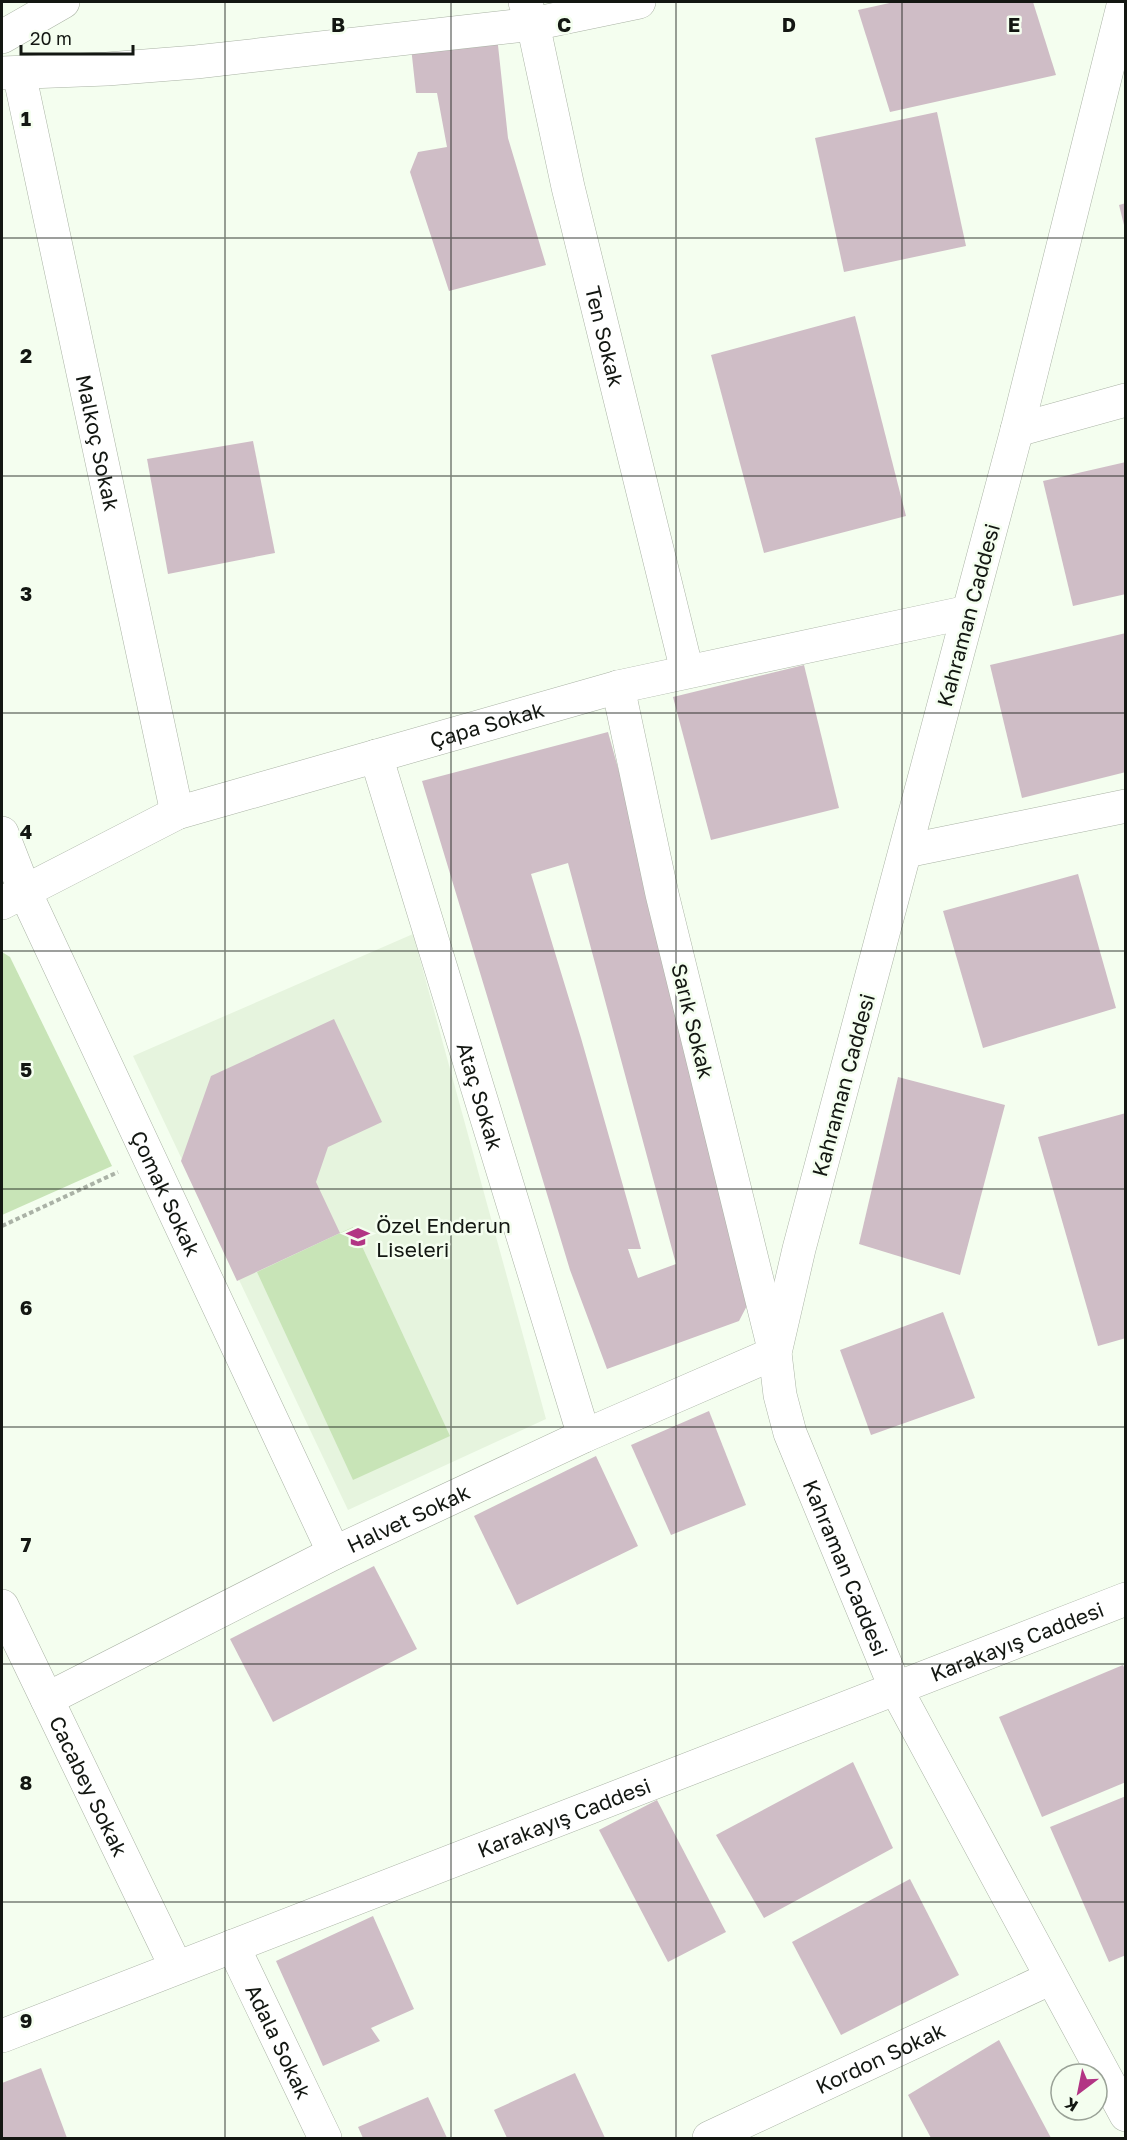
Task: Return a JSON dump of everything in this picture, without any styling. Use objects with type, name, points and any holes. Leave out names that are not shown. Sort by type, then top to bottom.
[{"type":"street","points":[[2,37],[63,2]]},
{"type":"street","points":[[10,73],[184,63],[529,13],[639,2]]},
{"type":"street","name":"Kahraman Caddesi","points":[[1124,2],[1017,430],[799,1249],[775,1353],[780,1395],[790,1432],[895,1687],[1125,2115]]},
{"type":"street","name":"Ten Sokak","points":[[529,13],[568,187],[687,671]]},
{"type":"street","name":"Malkoç Sokak","points":[[10,73],[177,813]]},
{"type":"street","points":[[1017,430],[1125,400]]},
{"type":"street","name":"Çapa Sokak","points":[[13,897],[177,813],[618,687],[968,612]]},
{"type":"street","name":"Sarık Sokak","points":[[618,687],[664,906],[775,1353]]},
{"type":"street","name":"Ataç Sokak","points":[[376,756],[584,1436]]},
{"type":"street","points":[[906,851],[1123,815]]},
{"type":"street","name":"Çomak Sokak","points":[[2,833],[13,897],[150,1157],[334,1553]]},
{"type":"street","name":"Halvet Sokak","points":[[47,1699],[334,1553],[584,1436],[775,1353]]},
{"type":"street","name":"Karakayış Caddesi","points":[[2,2036],[1125,1599]]},
{"type":"street","name":"Cacabey Sokak","points":[[2,1606],[176,1967]]},
{"type":"street","name":"Adala Sokak","points":[[233,1946],[325,2139]]},
{"type":"street","name":"Kordon Sokak","points":[[710,2139],[1051,1978]]},
{"type":"path","points":[[2,1226],[150,1157]]},
{"type":"shaded area","name":"Özel Enderun Liseleri","points":[[413,934],[546,1419],[348,1510],[133,1056]]},
{"type":"green space","points":[[2,952],[10,957],[112,1166],[2,1215]]},
{"type":"green space","points":[[353,1227],[450,1436],[353,1480],[257,1272]]},
{"type":"building","points":[[894,2],[1033,2],[1056,75],[890,112],[858,10]]},
{"type":"building","points":[[497,36],[508,138],[546,265],[449,291],[410,172],[418,152],[447,147],[437,93],[416,93],[411,47]]},
{"type":"building","points":[[937,112],[966,246],[844,272],[815,138]]},
{"type":"building","points":[[1126,203],[1126,229],[1125,229],[1119,205]]},
{"type":"building","points":[[855,316],[906,516],[764,553],[711,355]]},
{"type":"building","points":[[253,441],[275,553],[168,574],[147,459]]},
{"type":"building","points":[[1126,462],[1126,594],[1073,606],[1043,481]]},
{"type":"building","points":[[1126,633],[1126,772],[1022,798],[990,665]]},
{"type":"building","points":[[804,665],[839,808],[711,840],[673,697]]},
{"type":"building","points":[[608,732],[645,865],[752,1296],[739,1321],[607,1369],[570,1270],[422,781]],"holes":[[[568,863],[676,1264],[638,1278],[628,1249],[641,1249],[581,1038],[531,874]]]},
{"type":"building","points":[[1078,874],[1116,1008],[983,1048],[943,911]]},
{"type":"building","points":[[334,1019],[382,1122],[328,1147],[316,1182],[340,1233],[237,1281],[181,1161],[211,1076]]},
{"type":"building","points":[[898,1077],[1005,1105],[960,1275],[859,1244]]},
{"type":"building","points":[[1126,1113],[1126,1338],[1098,1346],[1038,1137]]},
{"type":"building","points":[[943,1312],[975,1398],[871,1435],[840,1350]]},
{"type":"building","points":[[709,1411],[746,1505],[671,1535],[631,1445]]},
{"type":"building","points":[[596,1456],[638,1546],[517,1605],[474,1516]]},
{"type":"building","points":[[374,1566],[417,1649],[273,1722],[230,1639]]},
{"type":"building","points":[[1123,1665],[1126,1672],[1126,1782],[1042,1817],[999,1717]]},
{"type":"building","points":[[853,1762],[893,1848],[764,1918],[716,1835]]},
{"type":"building","points":[[1126,1796],[1126,1955],[1109,1962],[1050,1827]]},
{"type":"building","points":[[657,1800],[726,1932],[668,1962],[599,1830]]},
{"type":"building","points":[[910,1879],[959,1975],[841,2035],[792,1942]]},
{"type":"building","points":[[373,1916],[414,2009],[371,2028],[380,2041],[323,2066],[276,1961]]},
{"type":"building","points":[[999,2040],[1051,2138],[931,2138],[908,2095]]},
{"type":"building","points":[[41,2068],[67,2138],[2,2138],[2,2083]]},
{"type":"building","points":[[575,2073],[605,2138],[507,2138],[494,2110]]},
{"type":"building","points":[[428,2097],[447,2138],[363,2138],[358,2127]]},
{"type":"place","name":"Özel Enderun Liseleri","points":[[358,1237]]}]
